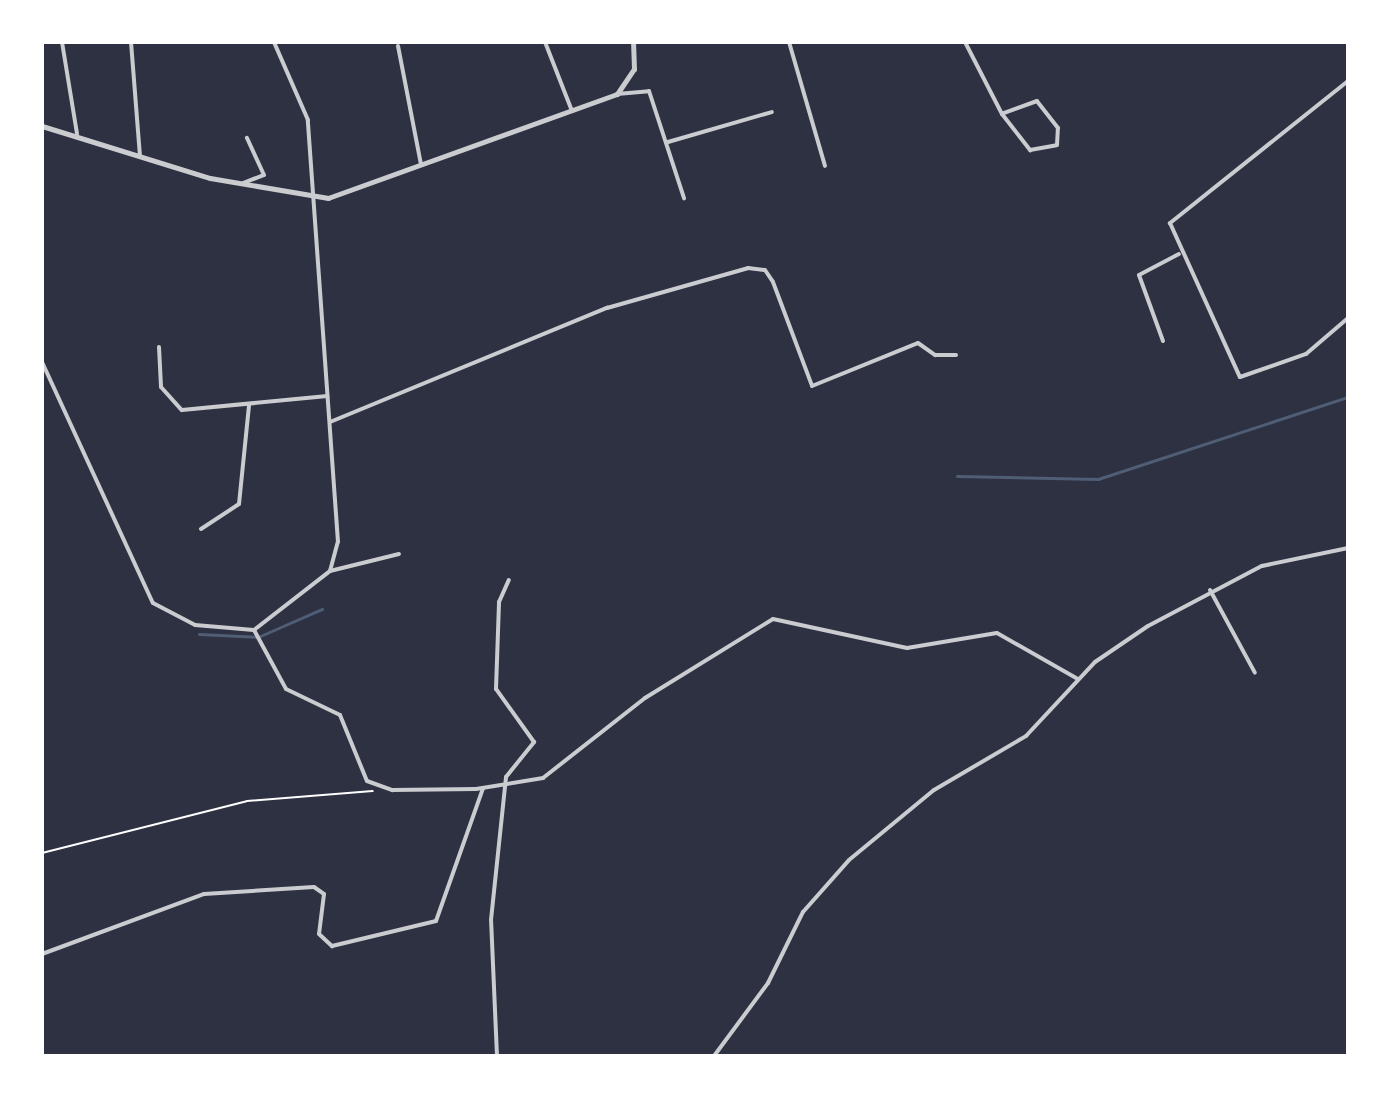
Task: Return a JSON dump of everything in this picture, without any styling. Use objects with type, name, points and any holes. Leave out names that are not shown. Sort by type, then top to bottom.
[{"type":"street","points":[[62,42],[77,134]]},
{"type":"street","points":[[131,42],[140,157]]},
{"type":"street","points":[[274,42],[308,120],[310,199],[338,542],[330,571]]},
{"type":"street","points":[[545,42],[572,111]]},
{"type":"street","points":[[617,94],[634,69],[633,42]]},
{"type":"street","points":[[789,42],[825,166]]},
{"type":"street","points":[[965,42],[1002,114],[1030,150],[1057,145],[1058,128],[1037,101],[1002,114]]},
{"type":"street","points":[[398,46],[421,164]]},
{"type":"street","points":[[1348,81],[1243,170],[1173,217],[1179,254],[1240,377],[1314,350],[1348,318]]},
{"type":"street","points":[[42,126],[77,134],[140,157],[310,199],[421,164],[617,94],[649,91],[684,198]]},
{"type":"street","points":[[668,142],[772,112]]},
{"type":"street","points":[[237,183],[264,175],[247,138]]},
{"type":"street","points":[[1163,341],[1139,275],[1179,254]]},
{"type":"street","points":[[330,422],[607,308],[748,268],[765,270],[773,282],[812,386],[918,343],[935,355],[956,355]]},
{"type":"street","points":[[159,347],[161,387],[182,410],[327,396]]},
{"type":"street","points":[[42,362],[153,603],[195,625],[255,632],[330,571],[399,554]]},
{"type":"street","points":[[201,529],[239,504],[249,405]]},
{"type":"street","points":[[714,1056],[768,983],[803,912],[849,860],[934,790],[1026,736],[1078,679],[1210,590],[1285,558],[1348,548]]},
{"type":"street","points":[[497,1056],[491,920],[506,773],[534,742],[496,689],[499,602],[509,580]]},
{"type":"street","points":[[1210,590],[1255,673]]},
{"type":"street","points":[[255,632],[286,689],[340,715],[359,769],[375,786],[505,786],[560,769],[645,698],[759,622],[787,621],[907,648],[997,633],[1078,679]]},
{"type":"street","points":[[42,954],[204,894],[321,890],[319,934],[332,946],[436,921],[483,788]]},
{"type":"path","points":[[42,853],[247,801],[370,795],[375,786]]},
{"type":"waterway","points":[[957,476],[1098,479],[1348,397]]},
{"type":"waterway","points":[[199,634],[258,637],[322,609]]}]
